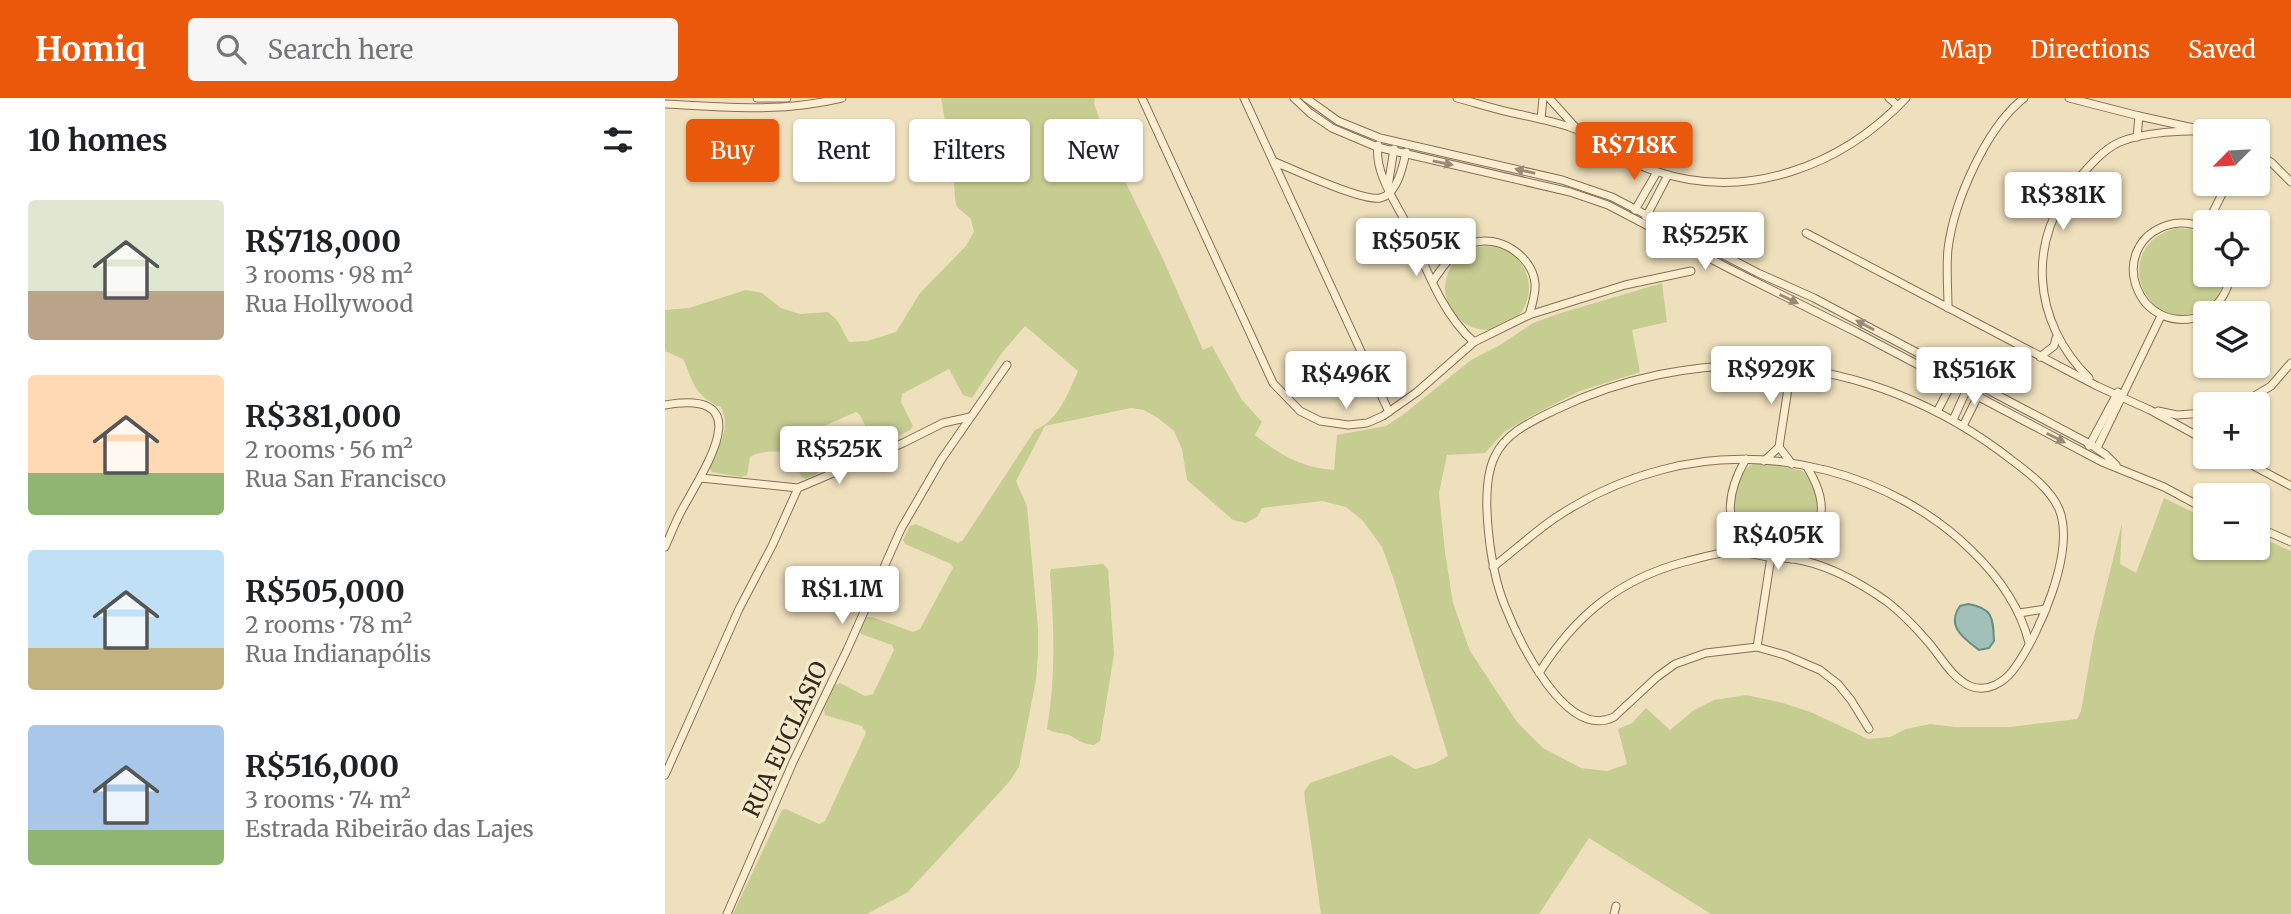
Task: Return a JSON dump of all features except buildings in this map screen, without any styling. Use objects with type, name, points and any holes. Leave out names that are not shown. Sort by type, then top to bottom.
[{"type":"street","points":[[757,98],[787,98]]},
{"type":"street","points":[[665,104],[771,109],[792,108],[842,98]]},
{"type":"street","points":[[1142,98],[1273,383],[1300,411],[1320,421],[1358,425],[1374,420],[1417,392],[1474,342],[1529,315],[1625,285],[1691,271]]},
{"type":"street","points":[[1244,98],[1389,412]]},
{"type":"street","points":[[1294,98],[1332,128],[1393,153],[1494,173],[1570,192],[1632,216],[1730,270],[1856,332],[2102,462],[2164,487],[2193,503]]},
{"type":"street","points":[[1306,98],[1338,121],[1380,138],[1562,180],[1636,208],[1758,273],[1814,298],[2093,446],[2116,466]]},
{"type":"street","points":[[1457,98],[1579,131],[1618,154],[1657,172],[1699,180],[1731,181],[1755,180],[1794,172],[1830,157],[1855,143],[1906,98]]},
{"type":"street","points":[[1541,119],[1543,98]]},
{"type":"street","points":[[1549,98],[1579,131]]},
{"type":"street","points":[[1889,98],[1898,106]]},
{"type":"street","points":[[1948,308],[1947,252],[1961,197],[1982,151],[2016,104],[2024,98]]},
{"type":"street","points":[[2069,98],[2193,127]]},
{"type":"street","points":[[2137,137],[2139,116]]},
{"type":"street","points":[[2097,386],[2077,367],[2056,337],[2043,297],[2042,269],[2046,238],[2056,211],[2070,187],[2117,144],[2137,137],[2193,132]]},
{"type":"street","points":[[1380,138],[1377,147],[1379,167],[1389,189],[1433,281],[1460,328],[1474,342]]},
{"type":"street","points":[[1389,189],[1395,142]]},
{"type":"street","points":[[1274,162],[1330,185],[1380,198],[1397,181],[1408,145]]},
{"type":"street","points":[[2270,162],[2291,182]]},
{"type":"street","points":[[1632,216],[1657,172]]},
{"type":"street","points":[[1643,222],[1668,175]]},
{"type":"street","points":[[2193,225],[2173,223],[2149,235],[2140,246],[2133,272],[2135,285],[2150,308],[2161,316],[2184,320],[2193,318]]},
{"type":"street","points":[[1806,233],[2040,357],[2193,433]]},
{"type":"street","points":[[1433,281],[1447,260],[1462,248],[1473,242],[1501,243],[1524,259],[1532,271],[1535,287],[1529,315]]},
{"type":"street","points":[[2086,453],[2093,446],[2161,316]]},
{"type":"street","points":[[2040,357],[2055,346],[2056,337]]},
{"type":"street","points":[[2261,392],[2271,386],[2291,363]]},
{"type":"street","name":"RUA EUCLÁSIO","points":[[727,914],[793,762],[901,529],[941,460],[1007,365]]},
{"type":"street","points":[[1539,673],[1570,629],[1628,583],[1660,569],[1733,552],[1792,559],[1839,573],[1865,587],[1891,604],[1909,621],[1950,670],[1966,684],[1982,689],[1996,685],[2014,669],[2046,609],[2057,578],[2063,540],[2063,522],[2059,508],[2033,477],[1953,420],[1895,392],[1862,382],[1791,369],[1709,366],[1674,371],[1584,397],[1533,421],[1511,435],[1494,456],[1489,472],[1488,527],[1493,567],[1509,617],[1539,673],[1575,713],[1589,720],[1606,722],[1614,717],[1675,664],[1706,653],[1757,647],[1820,670],[1838,684],[1870,729]]},
{"type":"street","points":[[1764,461],[1779,447],[1791,369]]},
{"type":"street","points":[[1937,412],[1949,381],[1949,370]]},
{"type":"street","points":[[1953,420],[1971,382]]},
{"type":"street","points":[[1963,426],[1982,387]]},
{"type":"street","points":[[665,405],[692,402],[711,408],[719,418],[720,430],[701,478],[665,547]]},
{"type":"street","points":[[2150,410],[2193,414]]},
{"type":"street","points":[[701,478],[798,488],[903,443],[943,422],[969,417]]},
{"type":"street","points":[[1779,447],[1792,464]]},
{"type":"street","points":[[1493,567],[1554,518],[1605,489],[1684,464],[1746,459],[1792,464],[1829,471],[1886,490],[1937,521],[1982,561],[2009,595],[2019,613],[2029,643]]},
{"type":"street","points":[[1744,553],[1733,534],[1728,509],[1734,482],[1746,459]]},
{"type":"street","points":[[1792,559],[1812,536],[1822,505],[1819,486],[1807,467]]},
{"type":"street","points":[[2261,469],[2290,484]]},
{"type":"street","points":[[1819,486],[1829,471]]},
{"type":"street","points":[[665,775],[739,609],[798,488]]},
{"type":"street","points":[[2270,533],[2291,542]]},
{"type":"street","points":[[1757,647],[1771,557]]},
{"type":"street","points":[[2019,613],[2046,609]]},
{"type":"green space","points":[[941,98],[1095,98],[1099,119],[1044,119],[1044,182],[1126,182],[1203,350],[1212,346],[1242,400],[1262,422],[1255,435],[1273,449],[1322,469],[1334,470],[1337,435],[1386,426],[1471,360],[1533,323],[1662,283],[1667,322],[1632,330],[1640,372],[1580,391],[1531,416],[1504,432],[1485,453],[1447,455],[1439,493],[1453,603],[1470,651],[1517,722],[1543,748],[1581,768],[1607,771],[1627,764],[1618,729],[1632,723],[1646,708],[1670,730],[1694,710],[1714,700],[1746,695],[1813,713],[1868,739],[1890,737],[1906,729],[1930,724],[2009,727],[2077,719],[2081,711],[2094,636],[2122,523],[2120,564],[2136,573],[2164,498],[2193,512],[2193,560],[2270,560],[2270,541],[2291,551],[2291,914],[1711,914],[1589,838],[1539,914],[1321,914],[1304,792],[1310,783],[1391,755],[1415,769],[1434,764],[1448,756],[1382,547],[1363,521],[1346,507],[1322,501],[1262,508],[1257,517],[1246,523],[1233,520],[1187,480],[1182,449],[1174,431],[1144,410],[1131,408],[1045,426],[1016,481],[1027,506],[1038,654],[1036,680],[1019,767],[1009,782],[908,892],[867,914],[733,914],[782,810],[786,809],[819,824],[825,821],[866,733],[862,726],[825,715],[824,709],[835,685],[840,683],[865,696],[873,694],[894,650],[892,645],[861,634],[859,628],[866,617],[872,617],[913,632],[920,629],[953,568],[951,564],[905,544],[903,540],[910,526],[916,524],[958,543],[963,540],[1035,430],[1057,413],[1078,371],[1025,326],[1001,354],[972,398],[963,395],[949,369],[902,394],[901,402],[913,426],[910,430],[879,446],[874,443],[856,412],[824,426],[822,430],[833,465],[806,479],[801,477],[794,456],[766,452],[750,457],[747,475],[741,477],[712,472],[709,467],[723,438],[724,415],[721,407],[705,398],[696,388],[683,359],[665,351],[665,310],[689,308],[746,290],[762,293],[781,308],[800,314],[828,312],[837,320],[849,342],[867,341],[896,332],[920,293],[965,247],[974,232],[971,219],[957,207],[954,182],[1030,182],[1030,119],[945,119]]},
{"type":"green space","points":[[2176,228],[2193,230],[2193,287],[2221,287],[2213,301],[2193,301],[2193,312],[2183,315],[2165,312],[2152,302],[2143,287],[2139,270],[2143,253],[2155,238]]},
{"type":"green space","points":[[1487,246],[1503,249],[1517,258],[1526,272],[1529,288],[1526,304],[1517,318],[1503,327],[1487,330],[1471,327],[1457,318],[1448,304],[1445,288],[1448,272],[1457,258],[1471,249]]},
{"type":"green space","points":[[1756,463],[1803,471],[1817,496],[1816,514],[1809,531],[1786,553],[1772,554],[1748,549],[1735,527],[1733,511],[1737,486],[1744,471]]},
{"type":"green space","points":[[1103,564],[1108,569],[1114,654],[1100,741],[1094,745],[1047,729],[1053,651],[1050,573],[1051,569]]},
{"type":"water","points":[[1968,604],[1982,608],[1990,615],[1994,641],[1989,648],[1979,650],[1958,631],[1956,613],[1960,606]]}]
